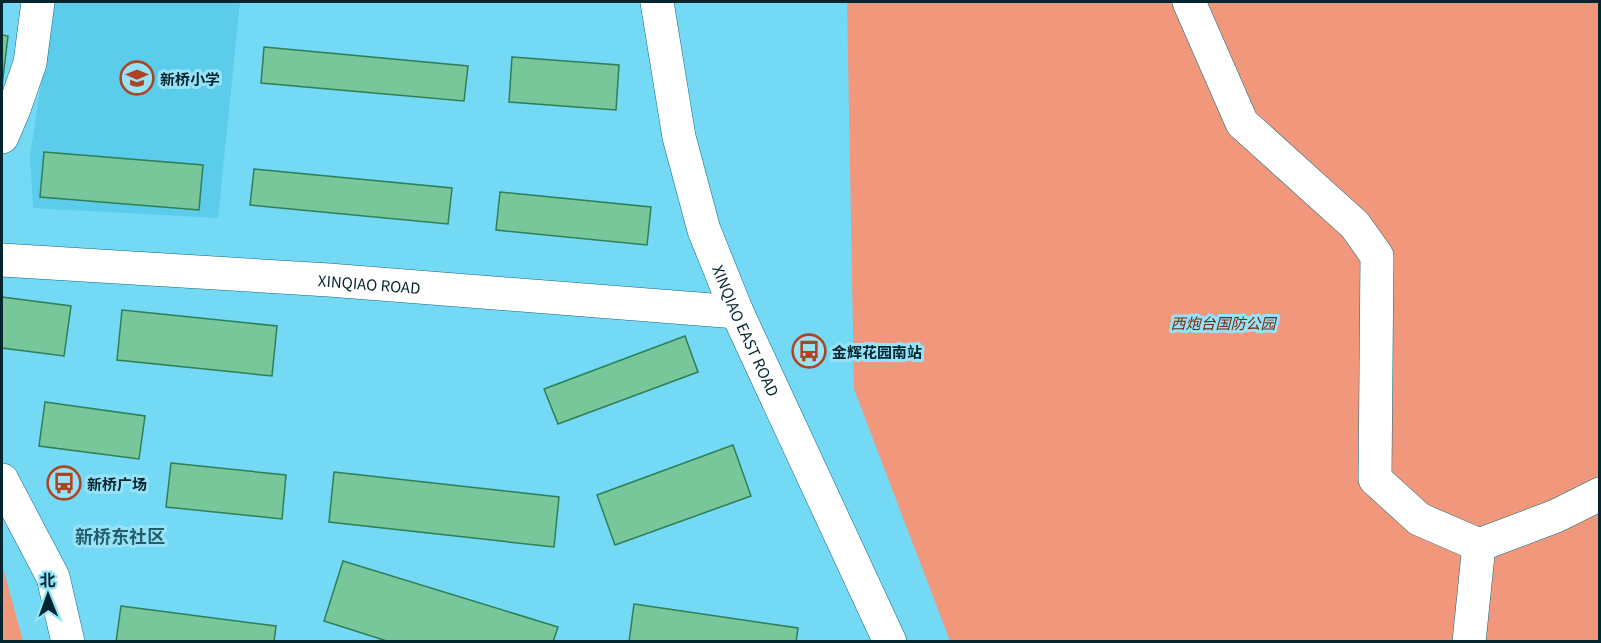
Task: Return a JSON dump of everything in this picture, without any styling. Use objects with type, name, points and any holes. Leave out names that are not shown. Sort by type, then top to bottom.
[{"type":"street","points":[[2,136],[30,63],[38,2]]},
{"type":"street","name":"XINQIAO EAST ROAD","points":[[657,2],[682,147],[704,230],[737,312],[890,642]]},
{"type":"street","points":[[1189,2],[1242,123],[1355,225],[1377,256],[1375,479],[1419,519],[1479,545],[1556,516],[1599,494]]},
{"type":"street","name":"XINQIAO ROAD","points":[[2,260],[329,280],[737,312]]},
{"type":"street","points":[[2,480],[53,577],[68,642]]},
{"type":"street","points":[[1469,642],[1479,545]]},
{"type":"shaded area","name":"新桥小学","points":[[54,2],[240,2],[218,218],[33,208],[30,155]]},
{"type":"green space","name":"西炮台国防公园","points":[[847,2],[1599,2],[1599,641],[950,641],[854,389]]},
{"type":"green space","points":[[2,564],[23,641],[2,641]]},
{"type":"building","points":[[2,35],[8,36],[2,86]]},
{"type":"building","points":[[264,47],[468,66],[464,101],[261,83]]},
{"type":"building","points":[[512,57],[619,65],[616,110],[509,102]]},
{"type":"building","points":[[44,152],[203,165],[199,210],[40,197]]},
{"type":"building","points":[[254,169],[452,188],[448,224],[250,205]]},
{"type":"building","points":[[500,192],[651,207],[647,245],[496,230]]},
{"type":"building","points":[[2,297],[71,306],[64,356],[2,348]]},
{"type":"building","points":[[122,310],[277,326],[272,376],[117,360]]},
{"type":"building","points":[[685,336],[698,372],[558,424],[544,389]]},
{"type":"building","points":[[45,402],[145,416],[139,459],[39,446]]},
{"type":"building","points":[[733,445],[751,496],[615,545],[597,495]]},
{"type":"building","points":[[171,463],[286,475],[282,519],[166,507]]},
{"type":"building","points":[[334,472],[559,497],[554,547],[329,522]]},
{"type":"building","points":[[343,561],[558,627],[553,642],[390,642],[324,621]]},
{"type":"building","points":[[634,604],[798,628],[796,642],[629,642]]},
{"type":"building","points":[[121,606],[276,626],[274,642],[116,642]]},
{"type":"place","name":"新桥小学","points":[[137,78]]},
{"type":"place","name":"金辉花园南站","points":[[809,351]]},
{"type":"place","name":"新桥广场","points":[[64,483]]},
{"type":"district","name":"新桥东社区","points":[[120,535]]}]
